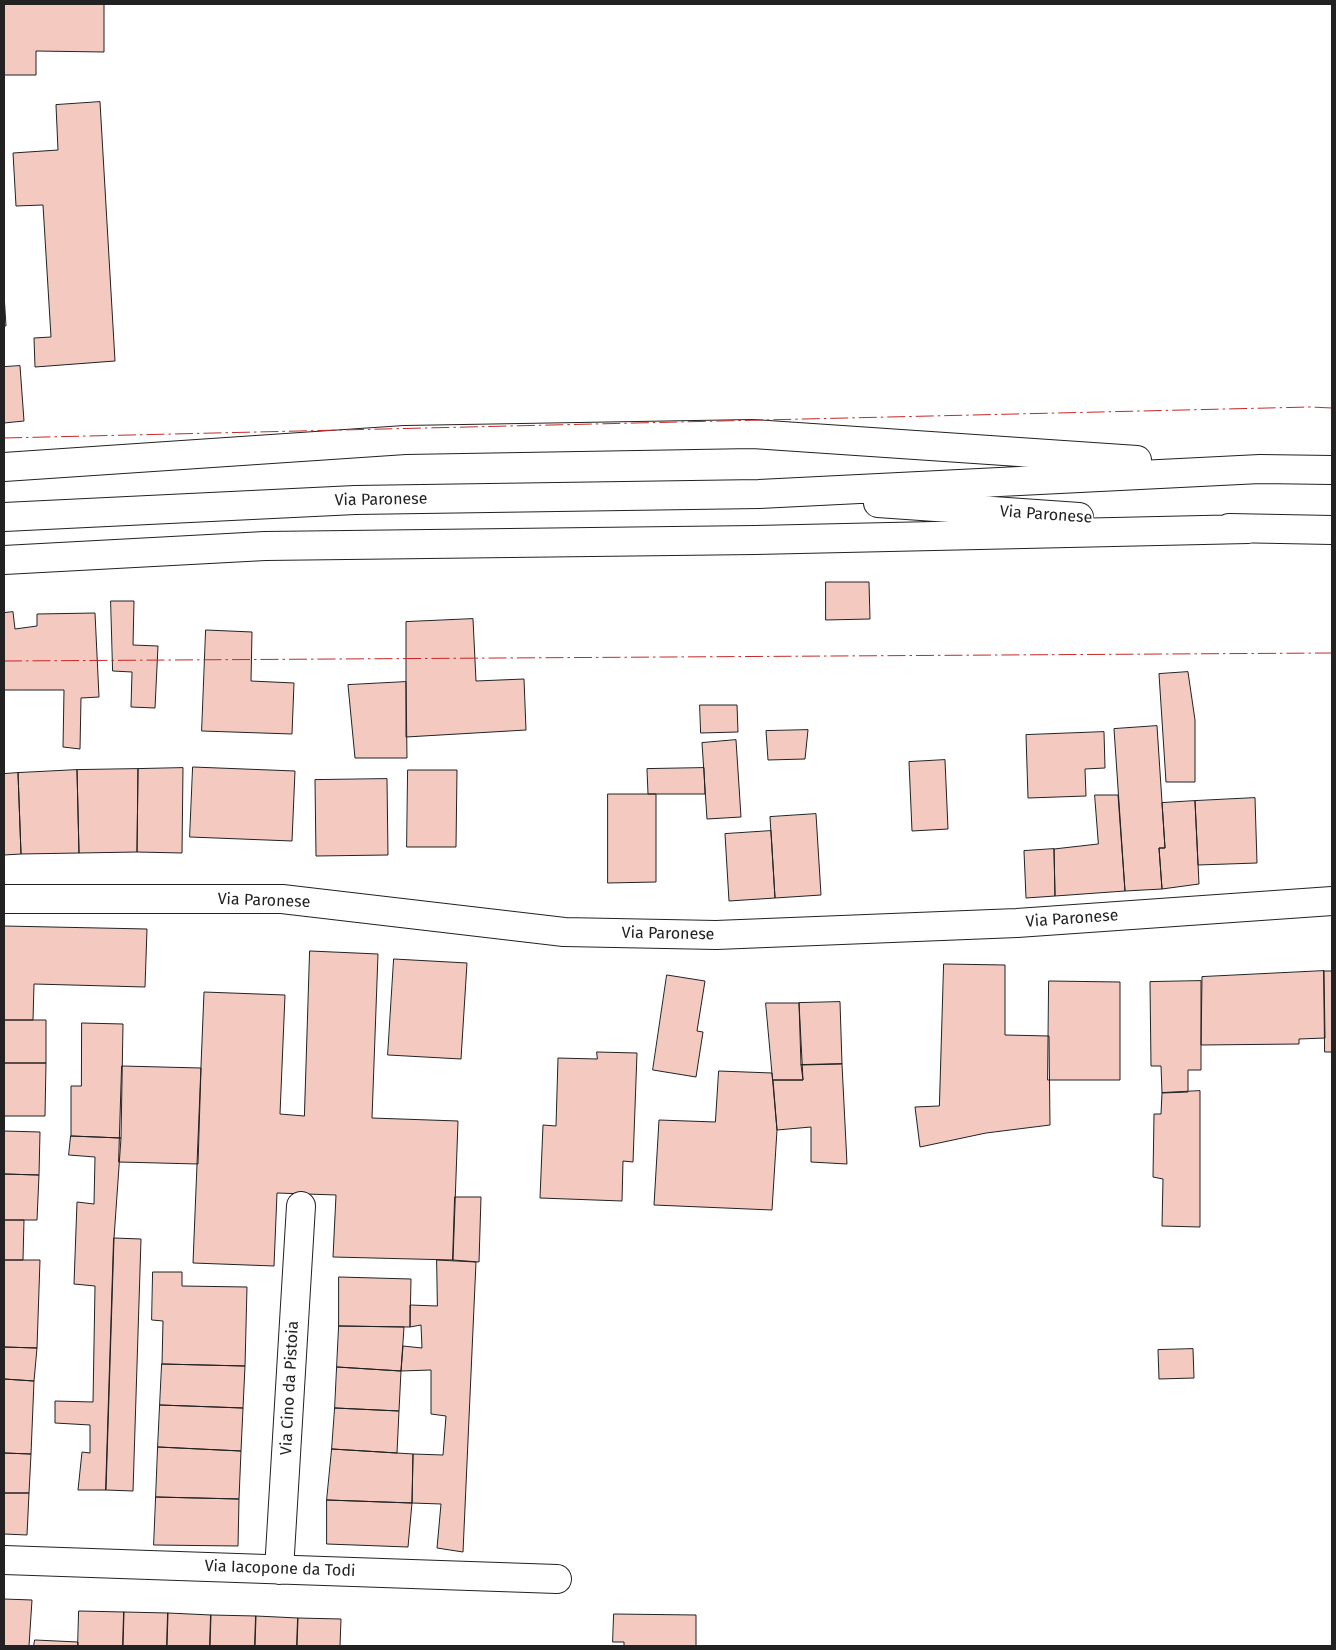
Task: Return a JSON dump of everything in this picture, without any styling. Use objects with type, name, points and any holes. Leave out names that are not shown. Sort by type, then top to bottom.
[{"type":"main road","points":[[4,467],[405,440],[753,434],[1260,469]]},
{"type":"main road","name":"Via Paronese","points":[[4,517],[355,500],[759,494],[1260,469],[1332,470]]},
{"type":"main road","name":"Via Paronese","points":[[759,494],[1248,530],[1332,530]]},
{"type":"main road","points":[[4,560],[265,546],[755,540],[1248,530]]},
{"type":"main road","name":"Via Paronese","points":[[4,900],[282,899],[564,932],[716,935],[1017,923],[1332,901]]},
{"type":"main road","name":"Via Cino da Pistoia","points":[[279,1570],[301,1206]]},
{"type":"main road","name":"Via Iacopone da Todi","points":[[4,1560],[557,1579]]},
{"type":"building","points":[[4,4],[104,4],[104,52],[36,51],[36,75],[4,75]]},
{"type":"building","points":[[100,102],[115,361],[35,367],[34,338],[51,337],[43,205],[16,206],[13,153],[58,150],[56,105]]},
{"type":"building","points":[[4,294],[6,326],[4,326]]},
{"type":"building","points":[[20,366],[24,421],[4,423],[4,367]]},
{"type":"building","points":[[826,582],[869,582],[870,619],[826,620]]},
{"type":"building","points":[[111,601],[134,601],[133,645],[158,646],[155,708],[131,707],[132,672],[113,671]]},
{"type":"building","points":[[13,612],[15,629],[37,626],[37,614],[95,613],[99,697],[81,698],[80,749],[63,747],[64,690],[4,690],[4,613]]},
{"type":"building","points":[[473,619],[476,681],[524,679],[526,730],[406,737],[406,622]]},
{"type":"building","points":[[206,630],[252,632],[251,681],[294,683],[292,734],[202,731]]},
{"type":"building","points":[[1188,672],[1195,720],[1195,782],[1166,782],[1159,674]]},
{"type":"building","points":[[406,682],[407,758],[355,758],[348,685]]},
{"type":"building","points":[[700,705],[737,705],[738,732],[701,733]]},
{"type":"building","points":[[1157,726],[1165,848],[1159,848],[1162,889],[1125,891],[1114,729]]},
{"type":"building","points":[[808,730],[805,759],[768,760],[766,731]]},
{"type":"building","points":[[1104,732],[1105,768],[1085,769],[1086,796],[1028,798],[1026,735]]},
{"type":"building","points":[[736,740],[741,817],[707,819],[702,743]]},
{"type":"building","points":[[945,760],[948,829],[912,831],[909,762]]},
{"type":"building","points":[[193,767],[295,771],[292,841],[190,837]]},
{"type":"building","points":[[183,768],[182,853],[137,852],[138,769]]},
{"type":"building","points":[[704,768],[705,794],[648,794],[647,769]]},
{"type":"building","points":[[138,769],[137,852],[79,853],[77,770]]},
{"type":"building","points":[[77,770],[79,853],[21,854],[18,773]]},
{"type":"building","points":[[408,770],[457,770],[456,847],[407,847]]},
{"type":"building","points":[[18,773],[21,854],[4,855],[4,774]]},
{"type":"building","points":[[387,779],[388,855],[316,856],[315,780]]},
{"type":"building","points":[[608,794],[656,794],[656,882],[608,883]]},
{"type":"building","points":[[1095,795],[1118,795],[1125,891],[1055,896],[1054,849],[1098,844]]},
{"type":"building","points":[[1255,798],[1257,863],[1198,865],[1195,801]]},
{"type":"building","points":[[1195,801],[1199,884],[1162,889],[1159,848],[1165,848],[1162,803]]},
{"type":"building","points":[[816,814],[821,895],[775,898],[770,817]]},
{"type":"building","points":[[771,831],[775,898],[729,901],[725,834]]},
{"type":"building","points":[[1054,849],[1055,896],[1026,898],[1024,851]]},
{"type":"building","points":[[4,926],[147,929],[145,987],[34,984],[33,1020],[4,1020]]},
{"type":"building","points":[[310,951],[378,954],[372,1118],[458,1121],[453,1260],[333,1257],[336,1195],[277,1193],[274,1266],[193,1263],[204,992],[285,995],[280,1114],[304,1116]]},
{"type":"building","points":[[394,959],[467,963],[461,1059],[388,1055]]},
{"type":"building","points":[[944,964],[1005,965],[1005,1035],[1049,1036],[1050,1125],[986,1133],[920,1147],[915,1107],[939,1106]]},
{"type":"building","points":[[1324,971],[1325,1038],[1299,1039],[1299,1044],[1201,1045],[1202,977]]},
{"type":"building","points":[[1324,971],[1332,971],[1332,1052],[1325,1052]]},
{"type":"building","points":[[667,975],[705,981],[697,1031],[703,1032],[696,1077],[653,1070]]},
{"type":"building","points":[[1049,981],[1120,982],[1120,1080],[1048,1080]]},
{"type":"building","points":[[1201,981],[1201,1070],[1188,1070],[1188,1092],[1162,1093],[1161,1066],[1151,1066],[1150,982]]},
{"type":"building","points":[[840,1002],[842,1064],[801,1065],[799,1003]]},
{"type":"building","points":[[766,1003],[799,1003],[803,1080],[773,1080]]},
{"type":"building","points":[[4,1020],[46,1020],[46,1063],[4,1063]]},
{"type":"building","points":[[82,1023],[123,1024],[121,1138],[71,1136],[71,1086],[81,1086]]},
{"type":"building","points":[[597,1052],[637,1053],[633,1162],[623,1161],[622,1201],[540,1198],[543,1125],[556,1126],[558,1058],[597,1059]]},
{"type":"building","points":[[4,1063],[46,1063],[45,1116],[4,1116]]},
{"type":"building","points":[[842,1064],[847,1164],[811,1162],[811,1127],[777,1130],[773,1080],[803,1080],[801,1065]]},
{"type":"building","points":[[122,1066],[201,1068],[198,1164],[119,1162]]},
{"type":"building","points":[[719,1071],[772,1073],[777,1130],[772,1210],[654,1205],[659,1120],[715,1122]]},
{"type":"building","points":[[1200,1091],[1200,1227],[1162,1226],[1163,1179],[1153,1177],[1154,1114],[1161,1114],[1162,1093]]},
{"type":"building","points":[[4,1131],[40,1132],[39,1175],[4,1174]]},
{"type":"building","points":[[71,1136],[121,1138],[114,1238],[106,1490],[78,1490],[82,1452],[90,1453],[90,1425],[55,1423],[55,1401],[93,1402],[95,1286],[74,1284],[77,1202],[94,1204],[95,1157],[69,1155]]},
{"type":"building","points":[[4,1174],[39,1175],[37,1220],[4,1220]]},
{"type":"building","points":[[455,1197],[481,1197],[479,1262],[453,1260]]},
{"type":"building","points":[[4,1220],[24,1220],[23,1260],[4,1260]]},
{"type":"building","points":[[114,1238],[141,1239],[133,1491],[106,1490]]},
{"type":"building","points":[[4,1260],[40,1260],[37,1348],[4,1347]]},
{"type":"building","points":[[437,1260],[476,1262],[463,1552],[437,1548],[441,1504],[412,1503],[413,1454],[443,1455],[446,1416],[431,1414],[431,1370],[401,1371],[403,1346],[422,1348],[421,1325],[410,1327],[410,1305],[437,1306]]},
{"type":"building","points":[[153,1272],[182,1272],[182,1286],[247,1287],[245,1366],[162,1364],[163,1321],[152,1320]]},
{"type":"building","points":[[339,1277],[411,1279],[410,1327],[339,1326]]},
{"type":"building","points":[[339,1326],[404,1327],[401,1371],[337,1367]]},
{"type":"building","points":[[4,1347],[37,1348],[34,1381],[4,1379]]},
{"type":"building","points":[[1193,1349],[1194,1378],[1159,1379],[1158,1350]]},
{"type":"building","points":[[162,1364],[245,1366],[243,1408],[160,1405]]},
{"type":"building","points":[[337,1367],[401,1371],[399,1411],[335,1408]]},
{"type":"building","points":[[4,1379],[34,1381],[31,1454],[4,1453]]},
{"type":"building","points":[[160,1405],[243,1408],[241,1451],[158,1447]]},
{"type":"building","points":[[335,1408],[399,1411],[397,1453],[332,1449]]},
{"type":"building","points":[[158,1447],[241,1451],[239,1499],[156,1497]]},
{"type":"building","points":[[332,1449],[413,1454],[412,1503],[327,1500]]},
{"type":"building","points":[[4,1453],[31,1454],[29,1493],[4,1493]]},
{"type":"building","points":[[4,1493],[29,1493],[27,1535],[4,1534]]},
{"type":"building","points":[[156,1497],[239,1499],[238,1546],[154,1545]]},
{"type":"building","points":[[327,1500],[412,1503],[408,1547],[327,1544]]},
{"type":"building","points":[[4,1599],[32,1600],[29,1646],[4,1646]]},
{"type":"building","points":[[79,1611],[124,1612],[123,1646],[78,1646]]},
{"type":"building","points":[[124,1612],[168,1613],[167,1646],[123,1646]]},
{"type":"building","points":[[168,1613],[211,1615],[210,1646],[167,1646]]},
{"type":"building","points":[[614,1614],[696,1615],[696,1646],[624,1646],[624,1642],[613,1642]]},
{"type":"building","points":[[211,1615],[256,1616],[255,1646],[210,1646]]},
{"type":"building","points":[[256,1616],[298,1618],[297,1646],[255,1646]]},
{"type":"building","points":[[298,1618],[341,1619],[340,1646],[297,1646]]},
{"type":"building","points":[[35,1640],[78,1642],[78,1646],[34,1646]]},
{"type":"power","points":[[4,438],[1332,408]]},
{"type":"power","points":[[4,661],[1332,653]]}]
